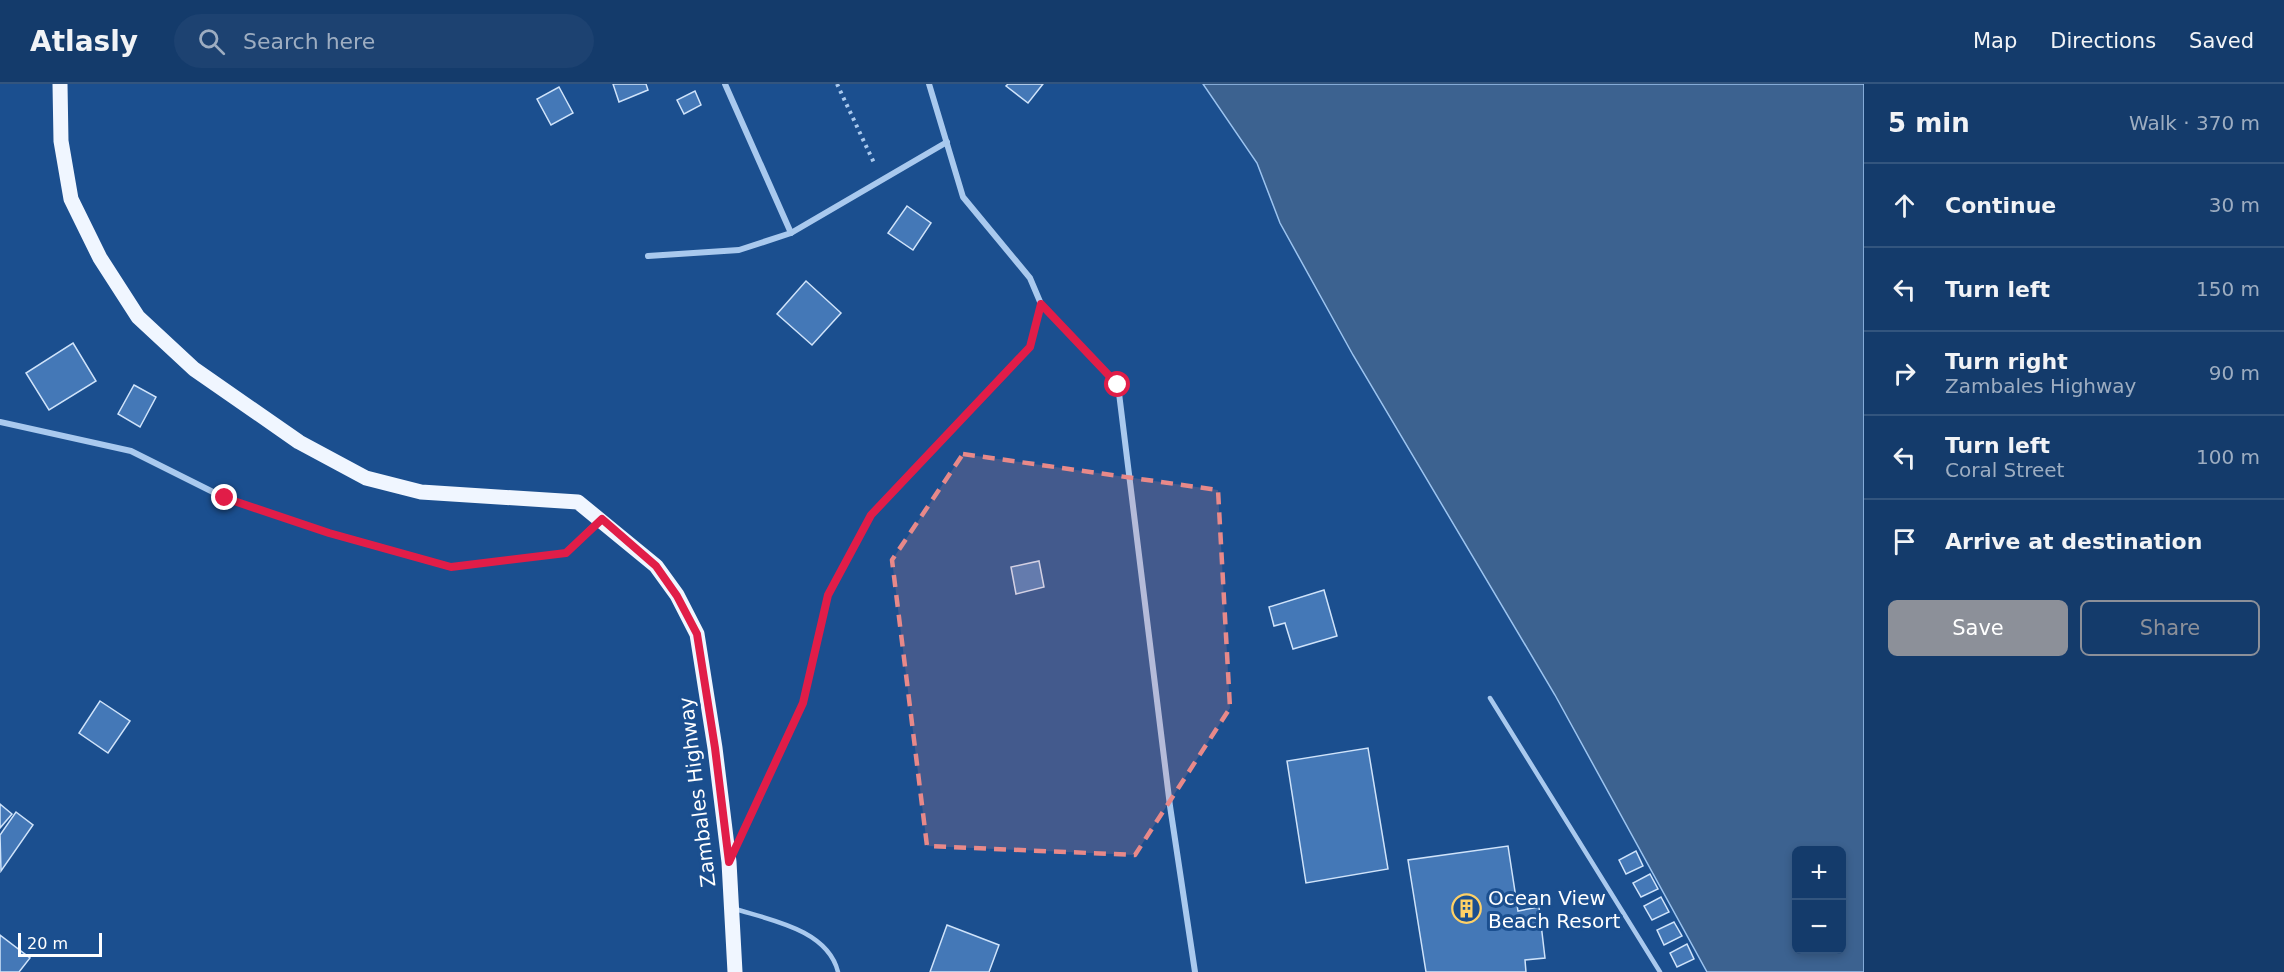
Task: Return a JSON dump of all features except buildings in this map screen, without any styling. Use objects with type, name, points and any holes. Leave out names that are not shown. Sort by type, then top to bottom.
[{"type":"main road","name":"Zambales Highway","points":[[60,84],[61,141],[71,199],[100,258],[138,316],[194,369],[298,441],[366,478],[421,492],[578,502],[602,519],[656,566],[677,596],[697,634],[715,748],[729,862],[735,972]]},
{"type":"street","points":[[724,84],[791,232]]},
{"type":"street","points":[[929,84],[963,197],[1030,278],[1041,304],[1118,385],[1170,806],[1195,972]]},
{"type":"street","points":[[648,256],[738,250],[791,232],[946,142]]},
{"type":"street","points":[[729,862],[803,703],[828,595],[871,515],[1030,347],[1041,304]]},
{"type":"street","points":[[0,422],[131,451],[225,498],[329,533],[451,567],[566,553],[602,519]]},
{"type":"lane","points":[[1490,698],[1660,972]]},
{"type":"lane","points":[[730,908],[790,925],[808,936],[836,963],[838,972]]},
{"type":"path","points":[[837,84],[882,181]]},
{"type":"highlighted area","points":[[963,454],[1218,490],[1230,708],[1135,855],[927,846],[892,560]]},
{"type":"water","points":[[1203,84],[1864,84],[1864,972],[1707,972],[1555,695],[1353,355],[1280,223],[1257,163]]},
{"type":"place","name":"Ocean View Beach Resort","points":[[1467,909]]},
{"type":"route","points":[[225,498],[329,533],[451,567],[566,553],[602,519],[656,566],[677,596],[697,634],[715,748],[729,862],[803,703],[828,595],[871,515],[1030,347],[1041,304],[1118,385]]}]
